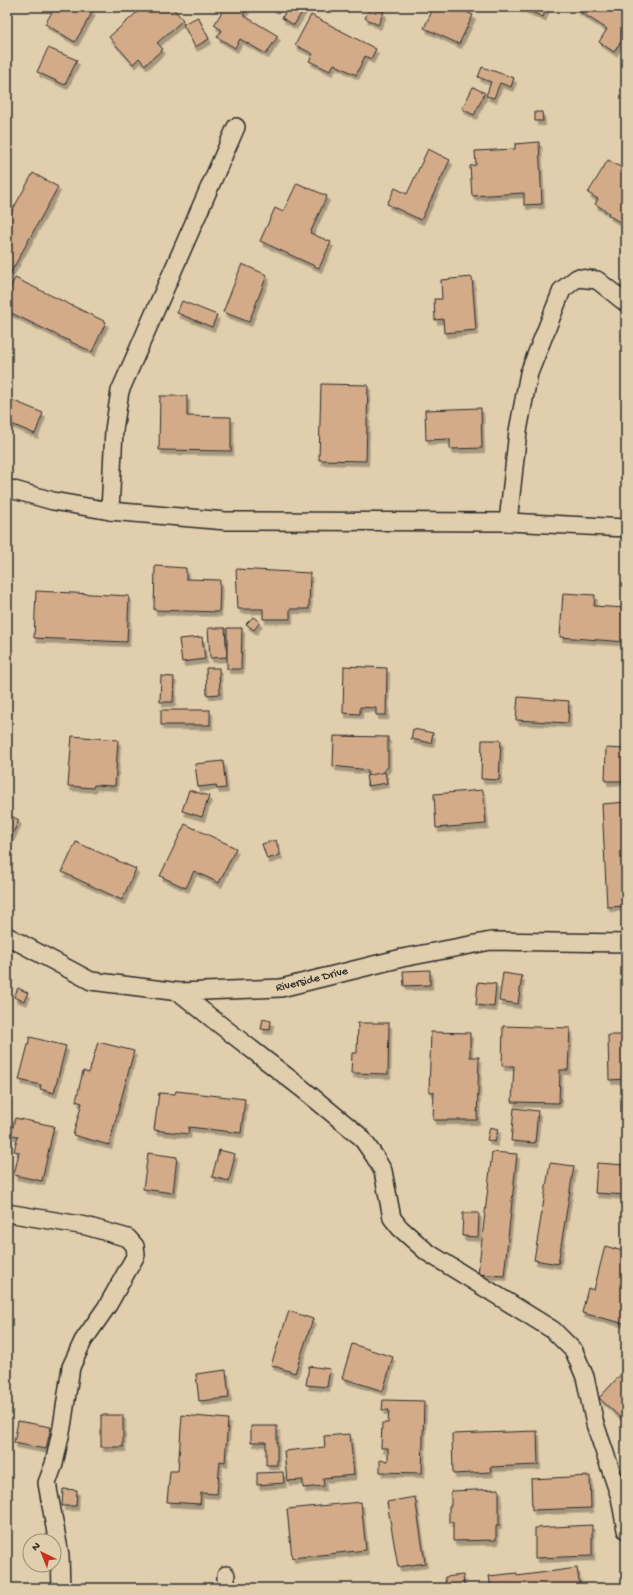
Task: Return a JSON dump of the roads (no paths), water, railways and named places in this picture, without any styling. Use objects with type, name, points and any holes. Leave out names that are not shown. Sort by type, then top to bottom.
[{"type":"street","points":[[110,511],[114,430],[120,391],[236,127]]},
{"type":"street","points":[[508,522],[518,431],[529,373],[562,290],[577,278],[597,280],[626,303]]},
{"type":"street","points":[[7,488],[53,501],[110,511],[226,522],[508,522],[626,528]]},
{"type":"street","name":"Riverside Drive","points":[[7,936],[91,981],[180,992],[281,988],[402,958],[491,941],[626,943]]},
{"type":"street","points":[[180,992],[361,1137],[376,1156],[383,1172],[392,1218],[400,1228],[428,1252],[553,1330],[574,1351],[585,1377],[595,1424],[620,1497],[626,1530]]},
{"type":"street","points":[[7,1213],[86,1226],[128,1238],[135,1246],[136,1255],[108,1305],[83,1341],[71,1367],[62,1427],[54,1464],[47,1483],[60,1555],[61,1588]]}]
